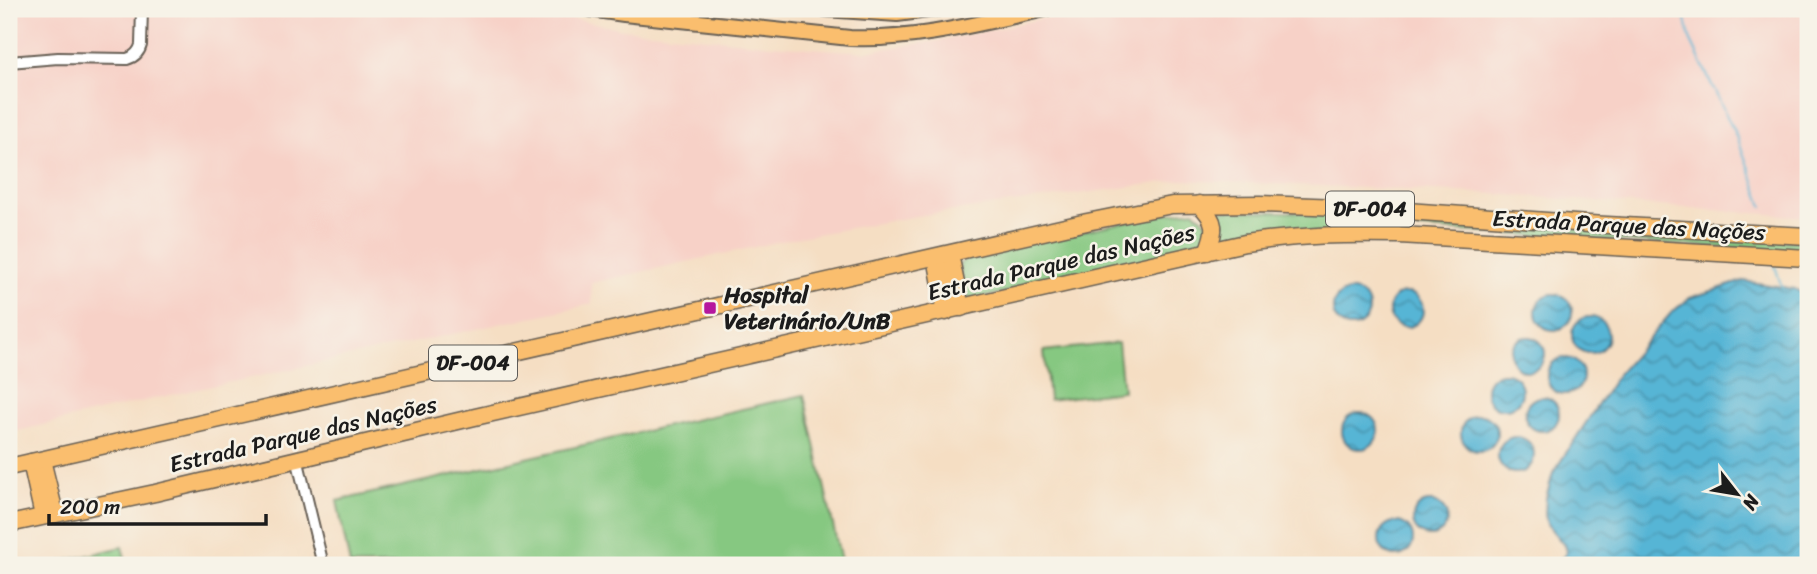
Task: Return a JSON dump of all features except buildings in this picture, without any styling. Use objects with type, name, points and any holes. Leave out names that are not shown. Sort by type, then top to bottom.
[{"type":"highway","name":"Estrada Parque das Nações","points":[[9,467],[1150,209],[1199,204],[1365,208],[1808,236]]},
{"type":"highway","points":[[1199,204],[1209,213],[1213,224],[1214,236],[1208,252]]},
{"type":"highway","name":"Estrada Parque das Nações","points":[[9,524],[155,493],[297,458],[1245,243],[1334,234],[1399,235],[1808,258]]},
{"type":"highway","points":[[943,255],[953,310]]},
{"type":"highway","points":[[37,461],[49,514]]},
{"type":"main road","points":[[590,9],[624,15],[875,39],[905,37],[1045,9]]},
{"type":"main road","points":[[807,34],[822,29],[826,22],[822,13],[816,9]]},
{"type":"main road","points":[[825,9],[897,14],[936,9]]},
{"type":"street","points":[[9,62],[58,58],[127,60],[140,50],[142,9]]},
{"type":"street","points":[[297,458],[323,565]]},
{"type":"shaded area","points":[[9,9],[528,9],[623,29],[862,52],[945,40],[1085,9],[1808,9],[1808,217],[1480,193],[1180,180],[917,216],[795,238],[591,283],[592,304],[157,398],[9,433]]},
{"type":"green space","points":[[1194,210],[1210,226],[1201,247],[972,300],[965,294],[959,265],[968,256],[1161,214]]},
{"type":"green space","points":[[1214,210],[1317,213],[1808,242],[1808,253],[1407,228],[1221,243]]},
{"type":"green space","points":[[1118,343],[1123,391],[1049,400],[1044,351]]},
{"type":"green space","points":[[804,395],[842,565],[350,565],[337,501]]},
{"type":"green space","points":[[122,547],[127,565],[49,565]]},
{"type":"water","points":[[1743,281],[1795,289],[1803,294],[1808,321],[1808,565],[1555,565],[1566,551],[1547,524],[1545,514],[1553,473],[1618,374],[1672,312],[1690,298]]},
{"type":"water","points":[[1351,291],[1363,297],[1369,309],[1363,321],[1351,327],[1339,321],[1333,309],[1339,297]]},
{"type":"water","points":[[1406,293],[1418,298],[1423,310],[1418,322],[1406,327],[1394,322],[1389,310],[1394,298]]},
{"type":"water","points":[[1554,294],[1566,300],[1572,312],[1566,324],[1554,330],[1542,324],[1536,312],[1542,300]]},
{"type":"water","points":[[1590,317],[1602,323],[1608,335],[1602,347],[1590,353],[1578,347],[1572,335],[1578,323]]},
{"type":"water","points":[[1528,337],[1540,342],[1545,354],[1540,366],[1528,371],[1516,366],[1511,354],[1516,342]]},
{"type":"water","points":[[1565,358],[1577,364],[1583,376],[1577,388],[1565,394],[1553,388],[1547,376],[1553,364]]},
{"type":"water","points":[[1504,373],[1516,379],[1522,391],[1516,403],[1504,409],[1492,403],[1486,391],[1492,379]]},
{"type":"water","points":[[1542,397],[1554,402],[1559,414],[1554,426],[1542,431],[1530,426],[1525,414],[1530,402]]},
{"type":"water","points":[[1360,413],[1372,419],[1378,431],[1372,443],[1360,449],[1348,443],[1342,431],[1348,419]]},
{"type":"water","points":[[1479,415],[1491,421],[1497,433],[1491,445],[1479,451],[1467,445],[1461,433],[1467,421]]},
{"type":"water","points":[[1516,437],[1528,443],[1534,455],[1528,467],[1516,473],[1504,467],[1498,455],[1504,443]]},
{"type":"water","points":[[1430,502],[1442,507],[1447,519],[1442,531],[1430,536],[1418,531],[1413,519],[1418,507]]},
{"type":"water","points":[[1396,522],[1408,527],[1413,539],[1408,551],[1396,556],[1384,551],[1379,539],[1384,527]]},
{"type":"waterway","points":[[1684,9],[1690,39],[1739,142],[1763,206]]},
{"type":"waterway","points":[[1775,266],[1782,288]]},
{"type":"place","name":"Hospital Veterinário/UnB","points":[[710,308]]}]
